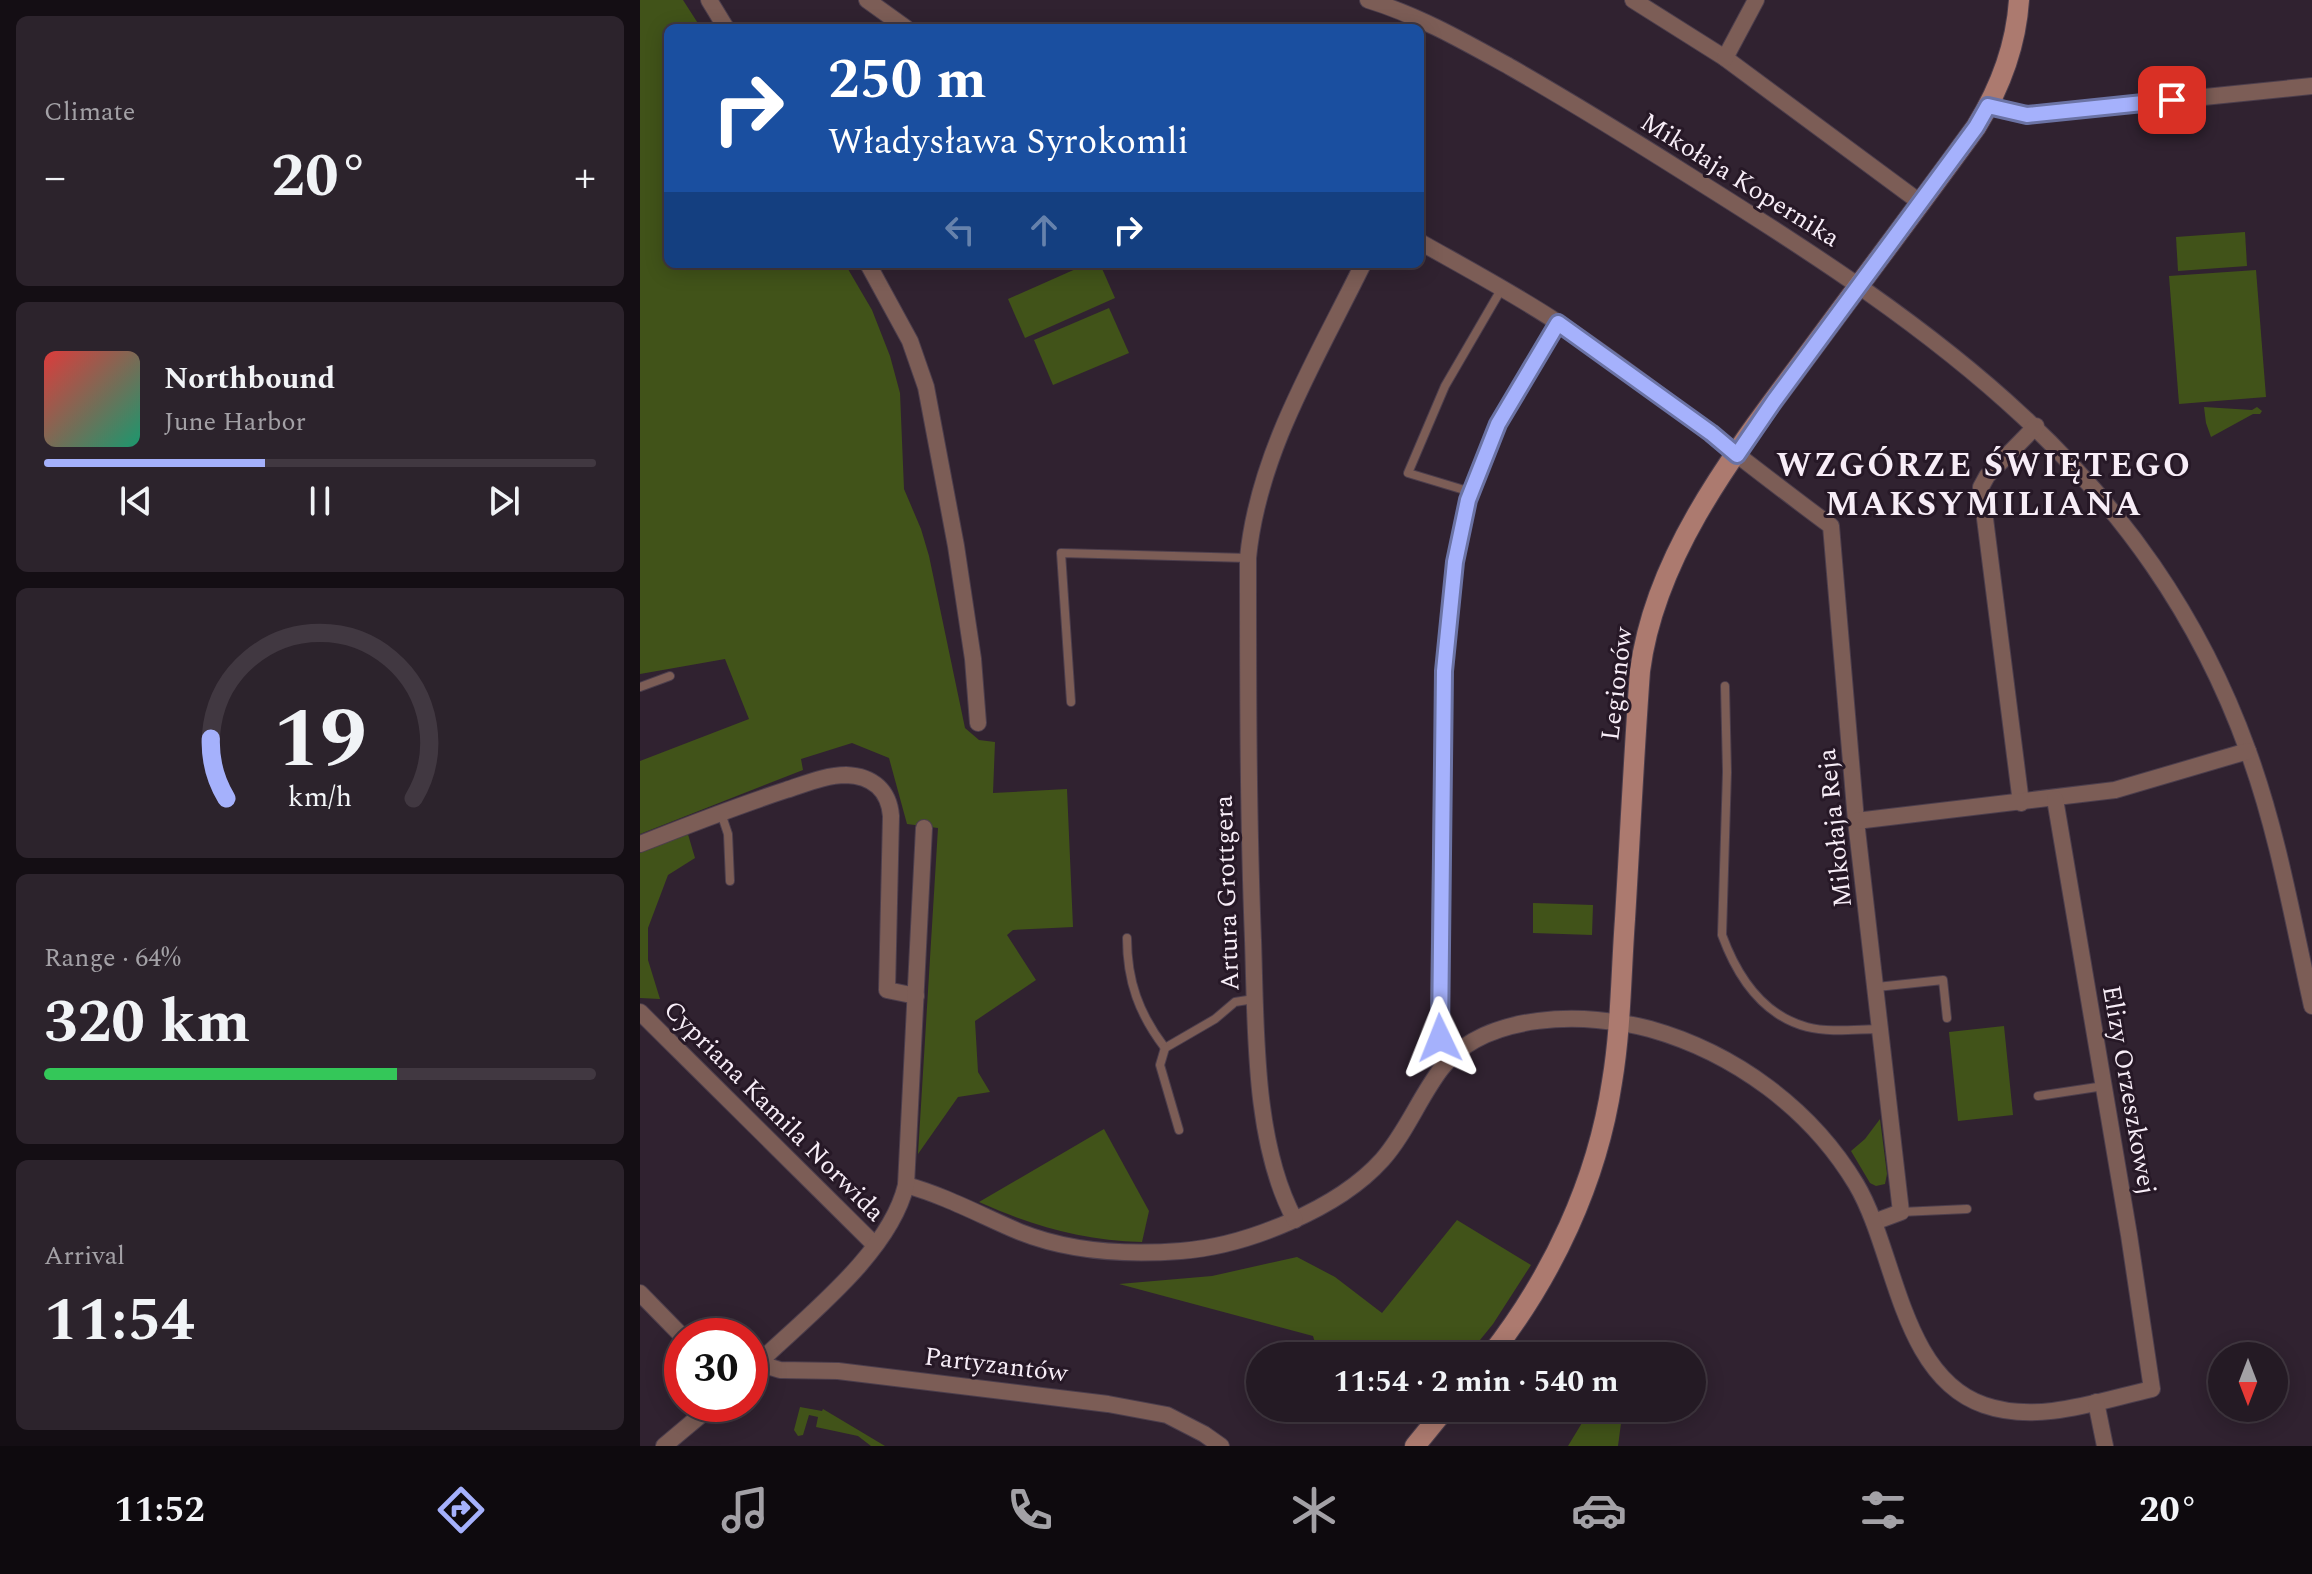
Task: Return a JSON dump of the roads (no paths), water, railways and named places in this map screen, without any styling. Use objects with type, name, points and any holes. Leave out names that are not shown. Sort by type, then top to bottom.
[{"type":"street","points":[[709,0],[724,24]]},
{"type":"street","points":[[867,0],[900,24]]},
{"type":"street","name":"Mikołaja Kopernika","points":[[1368,0],[1446,31],[1561,96],[1812,253],[1981,378],[2036,426],[2117,516],[2162,579],[2214,670],[2248,751],[2272,831],[2312,1006]]},
{"type":"street","points":[[1633,0],[1725,58],[1921,203]]},
{"type":"street","points":[[1725,58],[1756,0]]},
{"type":"street","name":"Legionów","points":[[1501,1342],[1549,1268],[1584,1189],[1601,1135],[1612,1083],[1643,647],[1654,610],[1690,524],[1988,106],[2012,46],[2019,0]]},
{"type":"street","points":[[1988,106],[2027,115],[2312,86]]},
{"type":"street","name":"Mikołaja Reja","points":[[1424,244],[1558,323],[1711,433],[1831,526],[1856,821],[1901,1212]]},
{"type":"street","points":[[870,268],[910,341],[926,387],[956,546],[973,659],[978,723]]},
{"type":"street","name":"Artura Grottgera","points":[[1295,1220],[1267,1143],[1255,999],[1247,780],[1248,558],[1257,498],[1274,449],[1361,268]]},
{"type":"street","points":[[1450,1058],[1440,1038],[1439,1028],[1444,671],[1455,562],[1471,492],[1498,424],[1558,323]]},
{"type":"street","points":[[2021,803],[1981,487],[1987,476],[2036,426]]},
{"type":"street","points":[[1856,821],[2115,790],[2248,751]]},
{"type":"street","points":[[640,844],[721,813],[835,776],[849,775],[867,780],[886,793],[890,800],[887,990],[916,996]]},
{"type":"street","name":"Elizy Orzeszkowej","points":[[2055,799],[2152,1389],[2096,1402]]},
{"type":"street","points":[[768,1354],[836,1289],[875,1245],[902,1202],[906,1185],[924,828]]},
{"type":"street","name":"Cypriana Kamila Norwida","points":[[640,1012],[875,1245]]},
{"type":"street","points":[[906,1185],[933,1192],[1024,1233],[1061,1244],[1161,1252],[1215,1247],[1295,1220],[1335,1200],[1384,1159],[1450,1058],[1499,1030],[1531,1021],[1564,1017],[1649,1029],[1681,1040],[1740,1068],[1766,1085],[1818,1134],[1858,1187],[1914,1332],[1930,1360],[1960,1394],[1983,1405],[2010,1412],[2045,1412],[2096,1402],[2105,1446]]},
{"type":"street","points":[[1874,1222],[1901,1212]]},
{"type":"street","points":[[640,1293],[664,1318]]},
{"type":"street","name":"Partyzantów","points":[[768,1369],[852,1372],[1108,1404],[1167,1415],[1221,1446]]},
{"type":"street","points":[[664,1446],[693,1422]]},
{"type":"street","points":[[1415,1446],[1435,1422]]},
{"type":"lane","points":[[1471,492],[1408,473],[1445,386],[1502,288]]},
{"type":"lane","points":[[1071,702],[1061,553],[1248,558]]},
{"type":"lane","points":[[640,687],[670,676]]},
{"type":"lane","points":[[1725,686],[1727,772],[1722,935],[1729,955],[1746,984],[1761,1001],[1784,1018],[1808,1027],[1881,1029]]},
{"type":"lane","points":[[721,813],[728,834],[730,881]]},
{"type":"lane","points":[[1127,938],[1127,959],[1134,995],[1165,1048]]},
{"type":"lane","points":[[1877,987],[1943,980],[1947,1018]]},
{"type":"lane","points":[[1179,1130],[1160,1065],[1165,1048],[1215,1019],[1235,1002],[1255,999]]},
{"type":"lane","points":[[2038,1096],[2104,1086]]},
{"type":"lane","points":[[1901,1212],[1967,1209]]},
{"type":"district","name":"WZGÓRZE ŚWIĘTEGO MAKSYMILIANA","points":[[1984,486]]}]
